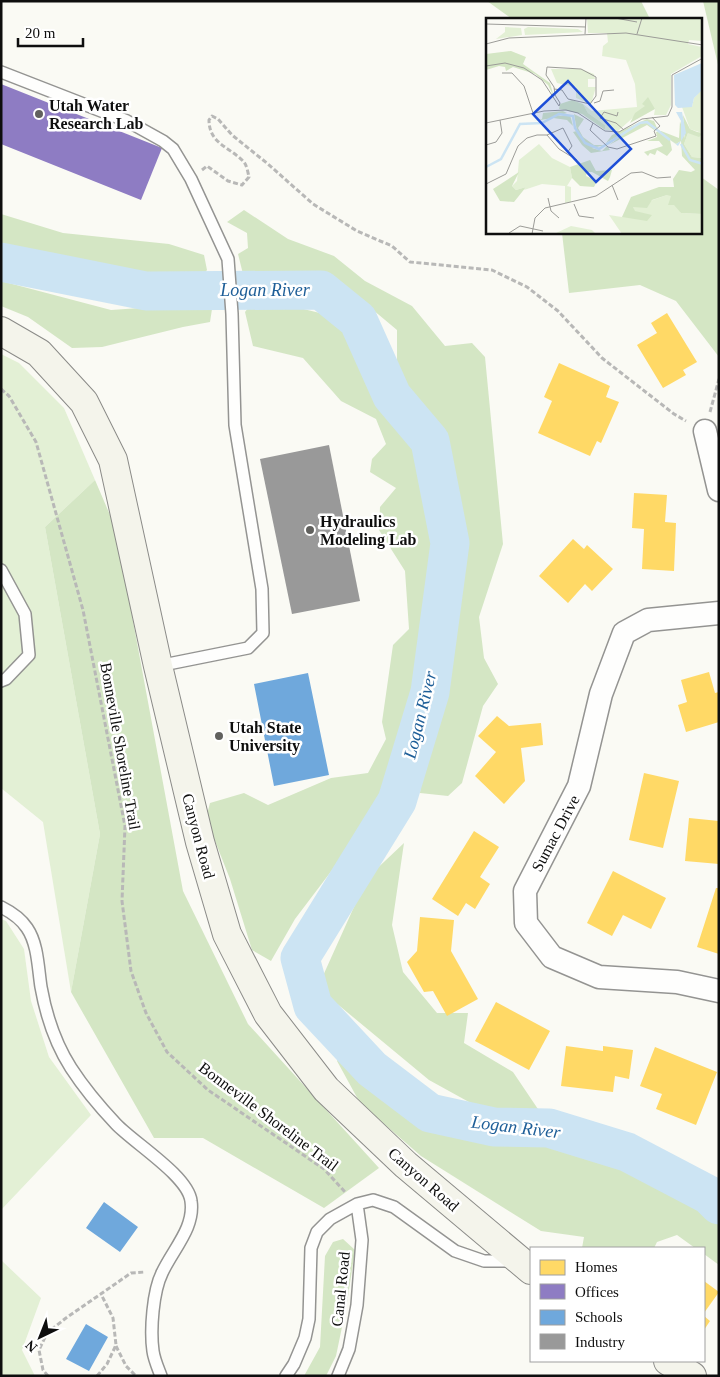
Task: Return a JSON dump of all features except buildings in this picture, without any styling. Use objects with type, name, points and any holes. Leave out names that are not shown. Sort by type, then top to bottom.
[{"type":"street","name":"Canyon Road","points":[[1,331],[39,353],[84,402],[113,460],[158,666],[200,842],[226,934],[268,1014],[326,1089],[406,1165],[525,1266]]},
{"type":"street","points":[[705,431],[719,490]]},
{"type":"street","name":"Sumac Drive","points":[[719,613],[648,620],[624,633],[601,694],[579,786],[525,891],[526,923],[552,957],[600,977],[677,982],[719,991]]},
{"type":"street","points":[[670,1362],[692,1376]]},
{"type":"lane","points":[[1,72],[127,121],[163,141],[173,149],[190,179],[228,259],[232,314],[234,426],[262,589],[263,633],[248,648],[158,666]]},
{"type":"lane","points":[[1,570],[25,614],[29,656],[6,679],[1,681]]},
{"type":"lane","points":[[1,906],[14,914],[27,928],[34,944],[53,1034],[70,1066],[90,1095],[117,1125],[178,1177],[187,1188],[191,1198],[192,1213],[189,1226],[161,1274],[156,1296],[152,1322],[153,1352],[161,1376]]},
{"type":"lane","points":[[286,1376],[294,1364],[305,1338],[309,1319],[311,1248],[317,1232],[330,1219],[357,1204],[373,1200],[394,1207],[455,1251],[484,1261],[525,1266]]},
{"type":"lane","name":"Canal Road","points":[[338,1376],[349,1348],[357,1305],[362,1240],[357,1204]]},
{"type":"path","points":[[190,179],[207,166],[228,181],[242,185],[249,177],[245,163],[219,143],[209,129],[209,120],[212,116],[218,119],[232,135],[313,204],[357,231],[392,246],[410,262],[492,270],[527,287],[558,311],[602,358],[674,414],[705,431],[719,379]]},
{"type":"path","name":"Bonneville Shoreline Trail","points":[[1,389],[10,396],[36,442],[83,610],[125,826],[122,901],[131,972],[146,1013],[167,1052],[208,1090],[324,1169],[357,1204]]},
{"type":"path","points":[[48,1376],[43,1370],[39,1350],[47,1333],[131,1273],[161,1274]]},
{"type":"path","points":[[101,1294],[113,1318],[116,1345],[126,1366],[136,1376]]},
{"type":"path","points":[[97,1376],[116,1345]]},
{"type":"green space","points":[[487,1],[641,1],[650,18],[511,18]]},
{"type":"green space","points":[[703,1],[719,1],[719,69]]},
{"type":"green space","points":[[702,178],[719,190],[719,357],[676,301],[640,285],[569,293],[562,234],[702,234]]},
{"type":"green space","points":[[244,210],[288,239],[334,256],[365,281],[412,306],[445,346],[472,343],[485,357],[503,544],[479,617],[484,658],[498,684],[483,706],[462,783],[448,796],[420,793],[425,739],[398,783],[295,919],[271,961],[252,950],[230,879],[206,818],[210,803],[244,793],[268,805],[331,778],[368,773],[386,739],[382,722],[393,645],[409,629],[405,571],[379,530],[380,507],[396,488],[370,472],[372,459],[386,444],[376,419],[341,401],[303,358],[253,346],[245,312],[252,303],[279,303],[332,316],[359,335],[398,421],[410,428],[420,413],[397,364],[397,330],[342,284],[296,272],[243,274],[238,254],[248,248],[247,233],[227,222]]},
{"type":"green space","points":[[1,214],[63,233],[169,244],[204,255],[207,270],[198,282],[153,286],[76,268],[1,243]]},
{"type":"green space","points":[[1,281],[111,310],[198,304],[212,309],[210,322],[102,347],[72,348],[28,317],[1,306]]},
{"type":"green space","points":[[1,354],[19,363],[64,408],[95,480],[45,527],[100,834],[71,992],[43,822],[1,788]]},
{"type":"green space","points":[[95,480],[116,529],[183,891],[248,1024],[379,1168],[324,1208],[203,1138],[154,1138],[71,992],[100,834],[45,527]]},
{"type":"green space","points":[[404,843],[392,925],[403,972],[437,1013],[468,1013],[464,1043],[513,1072],[544,1118],[533,1137],[594,1154],[695,1201],[719,1222],[719,1265],[705,1255],[705,1247],[694,1247],[677,1235],[657,1242],[654,1247],[582,1247],[584,1237],[541,1231],[421,1156],[360,1103],[337,1061],[341,1052],[353,1055],[380,1083],[444,1133],[476,1116],[478,1107],[429,1080],[324,993],[322,978],[367,878]]},
{"type":"green space","points":[[1,919],[6,921],[24,949],[31,1001],[49,1057],[91,1115],[1,1210]]},
{"type":"green space","points":[[343,1239],[355,1250],[336,1356],[326,1376],[304,1376],[320,1347],[325,1256],[333,1242]]},
{"type":"green space","points":[[1,1260],[41,1298],[22,1350],[35,1376],[1,1376]]},
{"type":"waterway","name":"Logan River","points":[[1,262],[146,291],[321,290],[358,320],[392,396],[430,441],[450,543],[430,692],[397,801],[300,958],[313,1006],[372,1069],[430,1113],[494,1127],[549,1128],[627,1152],[709,1195],[719,1205]]},
{"type":"place","name":"Utah Water Research Lab","points":[[39,114]]},
{"type":"place","name":"Hydraulics Modeling Lab","points":[[310,530]]},
{"type":"place","name":"Utah State University","points":[[219,736]]}]
